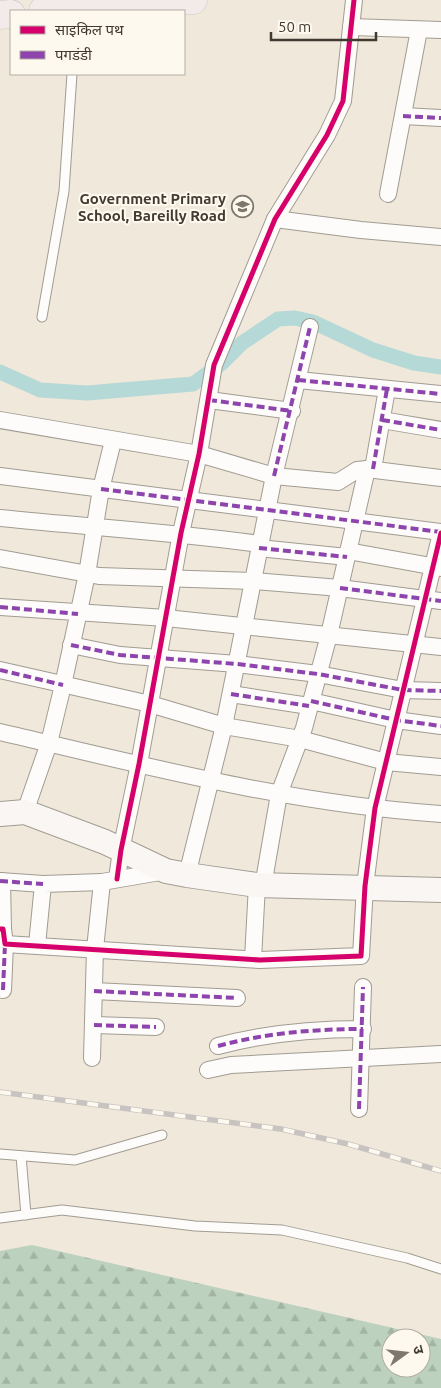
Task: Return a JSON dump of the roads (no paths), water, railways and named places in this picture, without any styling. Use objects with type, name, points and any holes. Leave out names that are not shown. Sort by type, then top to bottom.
[{"type":"highway","points":[[76,10],[110,3],[193,0]]},
{"type":"street","points":[[92,1058],[95,949],[110,880],[121,850],[139,764],[181,533],[199,454],[214,369],[275,219],[327,136],[343,101],[354,0]]},
{"type":"street","points":[[351,27],[441,30]]},
{"type":"street","points":[[388,194],[419,30]]},
{"type":"street","points":[[403,116],[441,118]]},
{"type":"street","points":[[275,219],[361,230],[441,237]]},
{"type":"street","points":[[176,873],[209,780],[224,726],[274,476],[292,411],[310,327]]},
{"type":"street","points":[[298,380],[441,394]]},
{"type":"street","points":[[253,959],[260,885],[279,794],[300,739],[329,635],[355,521],[382,420],[387,389]]},
{"type":"street","points":[[209,400],[292,411]]},
{"type":"street","points":[[0,420],[113,441],[199,454],[274,476],[338,482],[357,470],[370,469],[441,478]]},
{"type":"street","points":[[382,420],[441,430]]},
{"type":"street","points":[[25,812],[49,743],[63,685],[86,574],[93,528],[113,441]]},
{"type":"street","points":[[0,476],[441,532],[433,600],[414,644],[375,808],[365,886],[361,956],[253,959],[37,944],[3,934]]},
{"type":"street","points":[[0,518],[93,528],[181,533],[259,546],[347,554],[437,568]]},
{"type":"street","points":[[0,558],[86,574],[253,581],[340,588],[433,600]]},
{"type":"street","points":[[0,607],[78,614],[166,618],[441,648]]},
{"type":"street","points":[[71,645],[120,655],[237,664],[318,674],[403,690],[441,691]]},
{"type":"street","points":[[0,670],[150,704],[224,726],[300,739],[386,762],[441,767]]},
{"type":"street","points":[[231,694],[310,704],[396,720],[441,726]]},
{"type":"street","points":[[0,732],[209,780],[279,794],[375,808],[441,814]]},
{"type":"street","points":[[0,814],[25,812],[176,873]]},
{"type":"street","points":[[3,990],[1,881],[43,884],[110,880],[176,873],[260,885],[365,886],[441,890]]},
{"type":"street","points":[[37,944],[43,884]]},
{"type":"street","points":[[359,1109],[363,1056],[363,987]]},
{"type":"street","points":[[94,991],[237,998]]},
{"type":"street","points":[[94,1025],[156,1027]]},
{"type":"street","points":[[218,1046],[253,1036],[325,1029],[363,1029]]},
{"type":"street","points":[[208,1070],[231,1065],[363,1056],[441,1054]]},
{"type":"lane","points":[[42,317],[64,191],[72,75]]},
{"type":"lane","points":[[0,1154],[75,1160],[162,1135]]},
{"type":"lane","points":[[21,1156],[26,1215]]},
{"type":"lane","points":[[0,1218],[62,1210],[195,1226],[282,1230],[407,1258],[441,1269]]},
{"type":"waterway","points":[[0,372],[40,390],[87,393],[193,384],[222,363],[242,343],[278,319],[295,318],[313,322],[373,350],[414,363],[441,367]]},
{"type":"railway","points":[[0,1092],[281,1129],[348,1144],[441,1171]]},
{"type":"place","name":"Government Primary School, Bareilly Road","points":[[242,207]]}]
